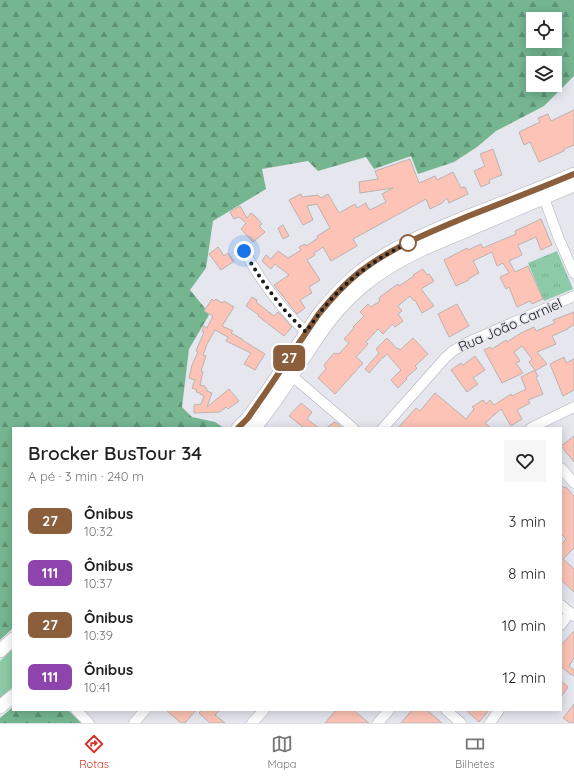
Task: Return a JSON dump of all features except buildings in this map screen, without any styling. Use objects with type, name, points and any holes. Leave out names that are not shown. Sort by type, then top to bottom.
[{"type":"main road","points":[[561,185],[574,166]]},
{"type":"main road","points":[[255,427],[272,406],[317,337],[348,299],[363,285],[407,256],[544,198],[574,174]]},
{"type":"main road","points":[[239,427],[248,418],[326,304],[342,287],[360,272],[393,250],[438,229],[561,185],[574,184]]},
{"type":"main road","points":[[292,376],[289,372],[291,364],[311,331],[318,315]]},
{"type":"main road","points":[[0,652],[12,640]]},
{"type":"main road","points":[[0,707],[12,697]]},
{"type":"street","points":[[544,198],[559,239],[574,273]]},
{"type":"street","points":[[244,251],[274,298],[306,332]]},
{"type":"street","name":"Rua João Carniel","points":[[384,427],[428,376],[453,351],[466,343],[574,296]]},
{"type":"street","points":[[292,376],[352,427]]},
{"type":"street","points":[[533,427],[574,408]]},
{"type":"street","points":[[562,469],[574,483]]},
{"type":"street","points":[[562,606],[572,614],[562,624]]},
{"type":"street","points":[[77,711],[90,723]]},
{"type":"street","points":[[134,723],[144,711]]},
{"type":"street","points":[[252,723],[263,711]]},
{"type":"street","points":[[378,723],[388,711]]},
{"type":"street","points":[[447,711],[461,723]]},
{"type":"street","points":[[490,723],[498,711]]},
{"type":"green space","points":[[0,0],[574,0],[574,76],[562,88],[562,56],[526,56],[526,92],[558,92],[544,106],[496,131],[477,147],[454,162],[418,174],[411,156],[374,169],[366,157],[318,171],[308,161],[262,169],[266,189],[213,221],[206,268],[190,290],[209,315],[189,349],[182,407],[192,417],[215,422],[222,427],[12,427],[12,629],[0,640]]},
{"type":"green space","points":[[557,251],[573,289],[544,301],[528,263]]},
{"type":"green space","points":[[12,650],[12,688],[0,698],[0,661]]},
{"type":"green space","points":[[12,708],[12,711],[69,711],[81,723],[0,723],[0,718]]},
{"type":"bus line","name":"27","points":[[239,427],[248,418],[326,304],[342,287],[360,272],[393,250],[431,232],[574,174]]},
{"type":"route","points":[[244,251],[274,298],[306,332],[326,304],[342,287],[376,260],[410,242],[408,243]]}]
